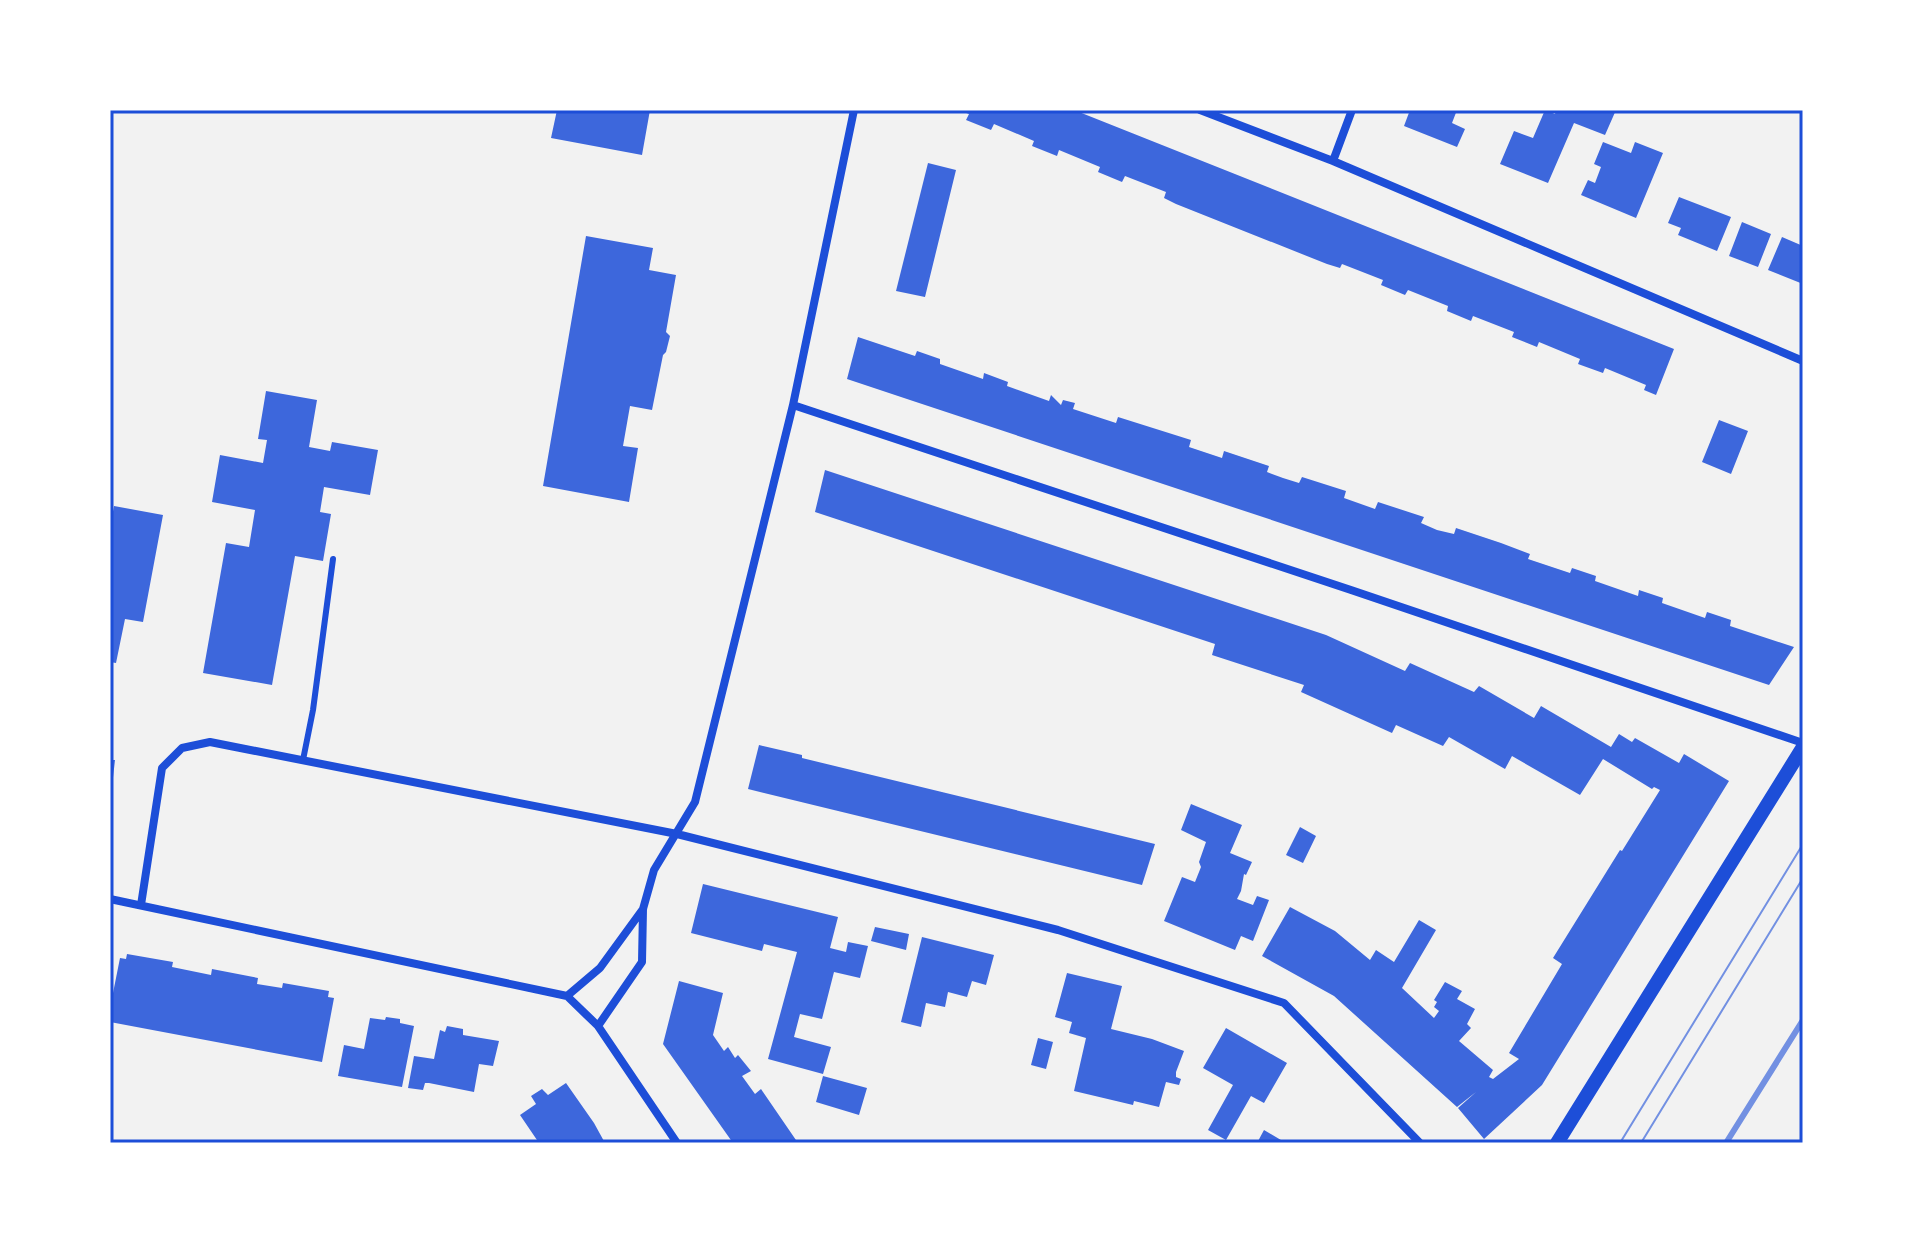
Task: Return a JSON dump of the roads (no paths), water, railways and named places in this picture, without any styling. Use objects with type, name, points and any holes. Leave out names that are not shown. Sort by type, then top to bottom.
[{"type":"street","points":[[598,1026],[642,962],[643,909],[654,870],[695,802],[793,405],[854,110]]},
{"type":"street","points":[[1200,110],[1333,161],[1803,361]]},
{"type":"street","points":[[1333,161],[1352,110]]},
{"type":"street","points":[[793,405],[1366,595],[1803,745],[1557,1143]]},
{"type":"street","points":[[141,905],[162,768],[182,748],[210,742],[677,834],[1058,930],[1284,1003],[1420,1143]]},
{"type":"street","points":[[110,899],[567,996],[598,1026],[677,1143]]},
{"type":"street","points":[[567,996],[600,968],[643,909]]},
{"type":"lane","points":[[303,760],[313,710],[333,559]]},
{"type":"tram line","points":[[1620,1143],[1803,844]]},
{"type":"tram line","points":[[1641,1143],[1803,878]]},
{"type":"railway","points":[[1726,1143],[1803,1020]]}]
